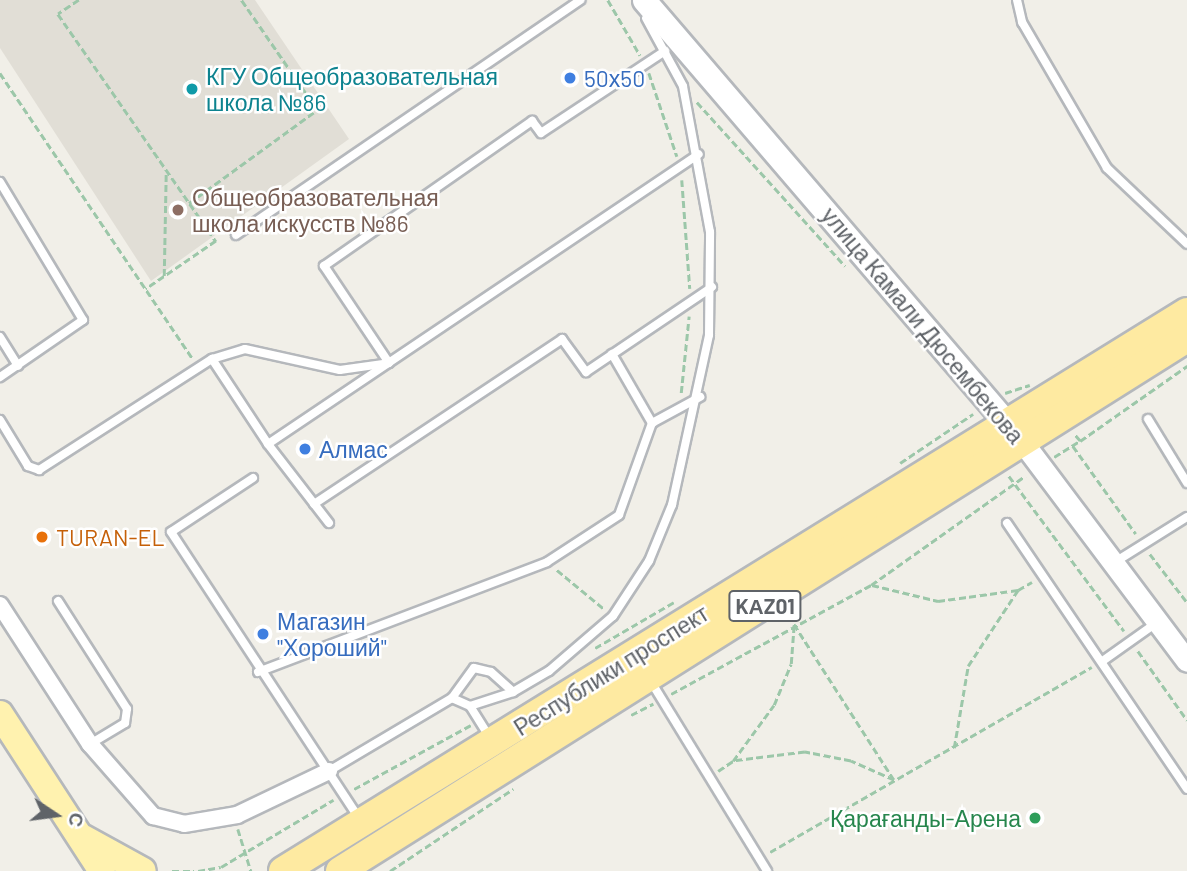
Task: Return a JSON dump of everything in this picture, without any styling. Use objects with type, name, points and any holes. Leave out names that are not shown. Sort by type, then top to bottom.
[{"type":"highway","name":"Республики проспект","points":[[1025,445],[1187,313]]},
{"type":"highway","name":"Республики проспект","points":[[283,871],[362,822],[486,732],[985,438],[1025,445],[1187,338]]},
{"type":"highway","name":"Республики проспект","points":[[340,871],[656,689],[985,438]]},
{"type":"main road","name":"улица Камали Дюсембекова","points":[[644,0],[1025,445]]},
{"type":"main road","points":[[0,714],[102,871]]},
{"type":"main road","points":[[82,837],[86,871]]},
{"type":"main road","points":[[82,837],[143,871]]},
{"type":"main road","points":[[363,871],[392,839]]},
{"type":"street","name":"улица Камали Дюсембекова","points":[[1025,445],[1187,661]]},
{"type":"street","points":[[0,605],[90,744],[153,816],[184,824],[237,816],[329,771]]},
{"type":"lane","points":[[236,235],[580,0]]},
{"type":"lane","points":[[470,706],[513,692],[549,671],[613,616],[654,550],[700,397],[712,287],[699,154],[683,86],[636,0]]},
{"type":"lane","points":[[1017,0],[1022,22],[1107,168],[1187,244]]},
{"type":"lane","points":[[389,363],[324,266],[532,121],[541,133],[665,51]]},
{"type":"lane","points":[[268,444],[699,154]]},
{"type":"lane","points":[[0,182],[82,312],[73,333],[0,377]]},
{"type":"lane","points":[[314,504],[562,339],[586,372],[690,299],[712,287]]},
{"type":"lane","points":[[0,337],[18,366]]},
{"type":"lane","points":[[0,420],[28,466],[39,470],[212,359],[245,349],[340,370],[389,363]]},
{"type":"lane","points":[[612,355],[652,423]]},
{"type":"lane","points":[[212,359],[268,444],[329,523]]},
{"type":"lane","points":[[258,672],[547,562],[619,515],[652,423],[700,397]]},
{"type":"lane","points":[[1148,419],[1187,483]]},
{"type":"lane","points":[[253,478],[171,532],[258,672],[362,822]]},
{"type":"lane","points":[[1115,562],[1187,517]]},
{"type":"lane","points":[[1007,523],[1104,660],[1187,789]]},
{"type":"lane","points":[[58,601],[128,713],[125,723],[90,744]]},
{"type":"lane","points":[[1104,660],[1158,622]]},
{"type":"lane","points":[[329,771],[452,698],[474,668],[491,672],[513,692]]},
{"type":"lane","points":[[656,689],[713,774],[767,871]]},
{"type":"lane","points":[[452,698],[470,706],[486,732]]},
{"type":"path","points":[[79,0],[58,14],[216,241],[146,289]]},
{"type":"path","points":[[189,203],[317,110],[241,0]]},
{"type":"path","points":[[608,0],[645,64],[681,166],[690,299],[680,408]]},
{"type":"path","points":[[0,73],[199,367]]},
{"type":"path","points":[[683,86],[848,268]]},
{"type":"path","points":[[164,276],[166,169]]},
{"type":"path","points":[[1080,441],[1187,366]]},
{"type":"path","points":[[968,408],[1014,484],[1187,720]]},
{"type":"path","points":[[891,469],[985,438]]},
{"type":"path","points":[[627,717],[656,689],[871,585],[1014,484],[1025,445],[1073,446],[1187,602]]},
{"type":"path","points":[[547,562],[613,616]]},
{"type":"path","points":[[871,585],[938,601],[1018,590],[1044,575]]},
{"type":"path","points":[[954,747],[968,666],[1018,590]]},
{"type":"path","points":[[585,656],[676,601]]},
{"type":"path","points":[[713,774],[733,761],[774,705],[791,664],[794,624]]},
{"type":"path","points":[[794,624],[894,780]]},
{"type":"path","points":[[760,859],[1104,660]]},
{"type":"path","points":[[172,871],[196,871],[241,854],[344,794],[486,732]]},
{"type":"path","points":[[733,761],[805,752],[851,761],[894,780]]},
{"type":"path","points":[[390,871],[525,781]]},
{"type":"path","points":[[237,816],[241,854],[251,871]]},
{"type":"shaded area","name":"Общеобразовательная школа искусств №86","points":[[0,0],[255,0],[349,139],[151,281],[0,48]]},
{"type":"place","name":"50х50","points":[[570,78]]},
{"type":"place","name":"КГУ Общеобразовательная школа №86","points":[[192,89]]},
{"type":"place","name":"Общеобразовательная школа искусств №86","points":[[178,210]]},
{"type":"place","name":"Алмас","points":[[305,449]]},
{"type":"place","name":"TURAN-EL","points":[[42,537]]},
{"type":"place","name":"Магазин \"Хороший\"","points":[[263,634]]},
{"type":"place","name":"Қарағанды-Арена","points":[[1035,818]]}]
